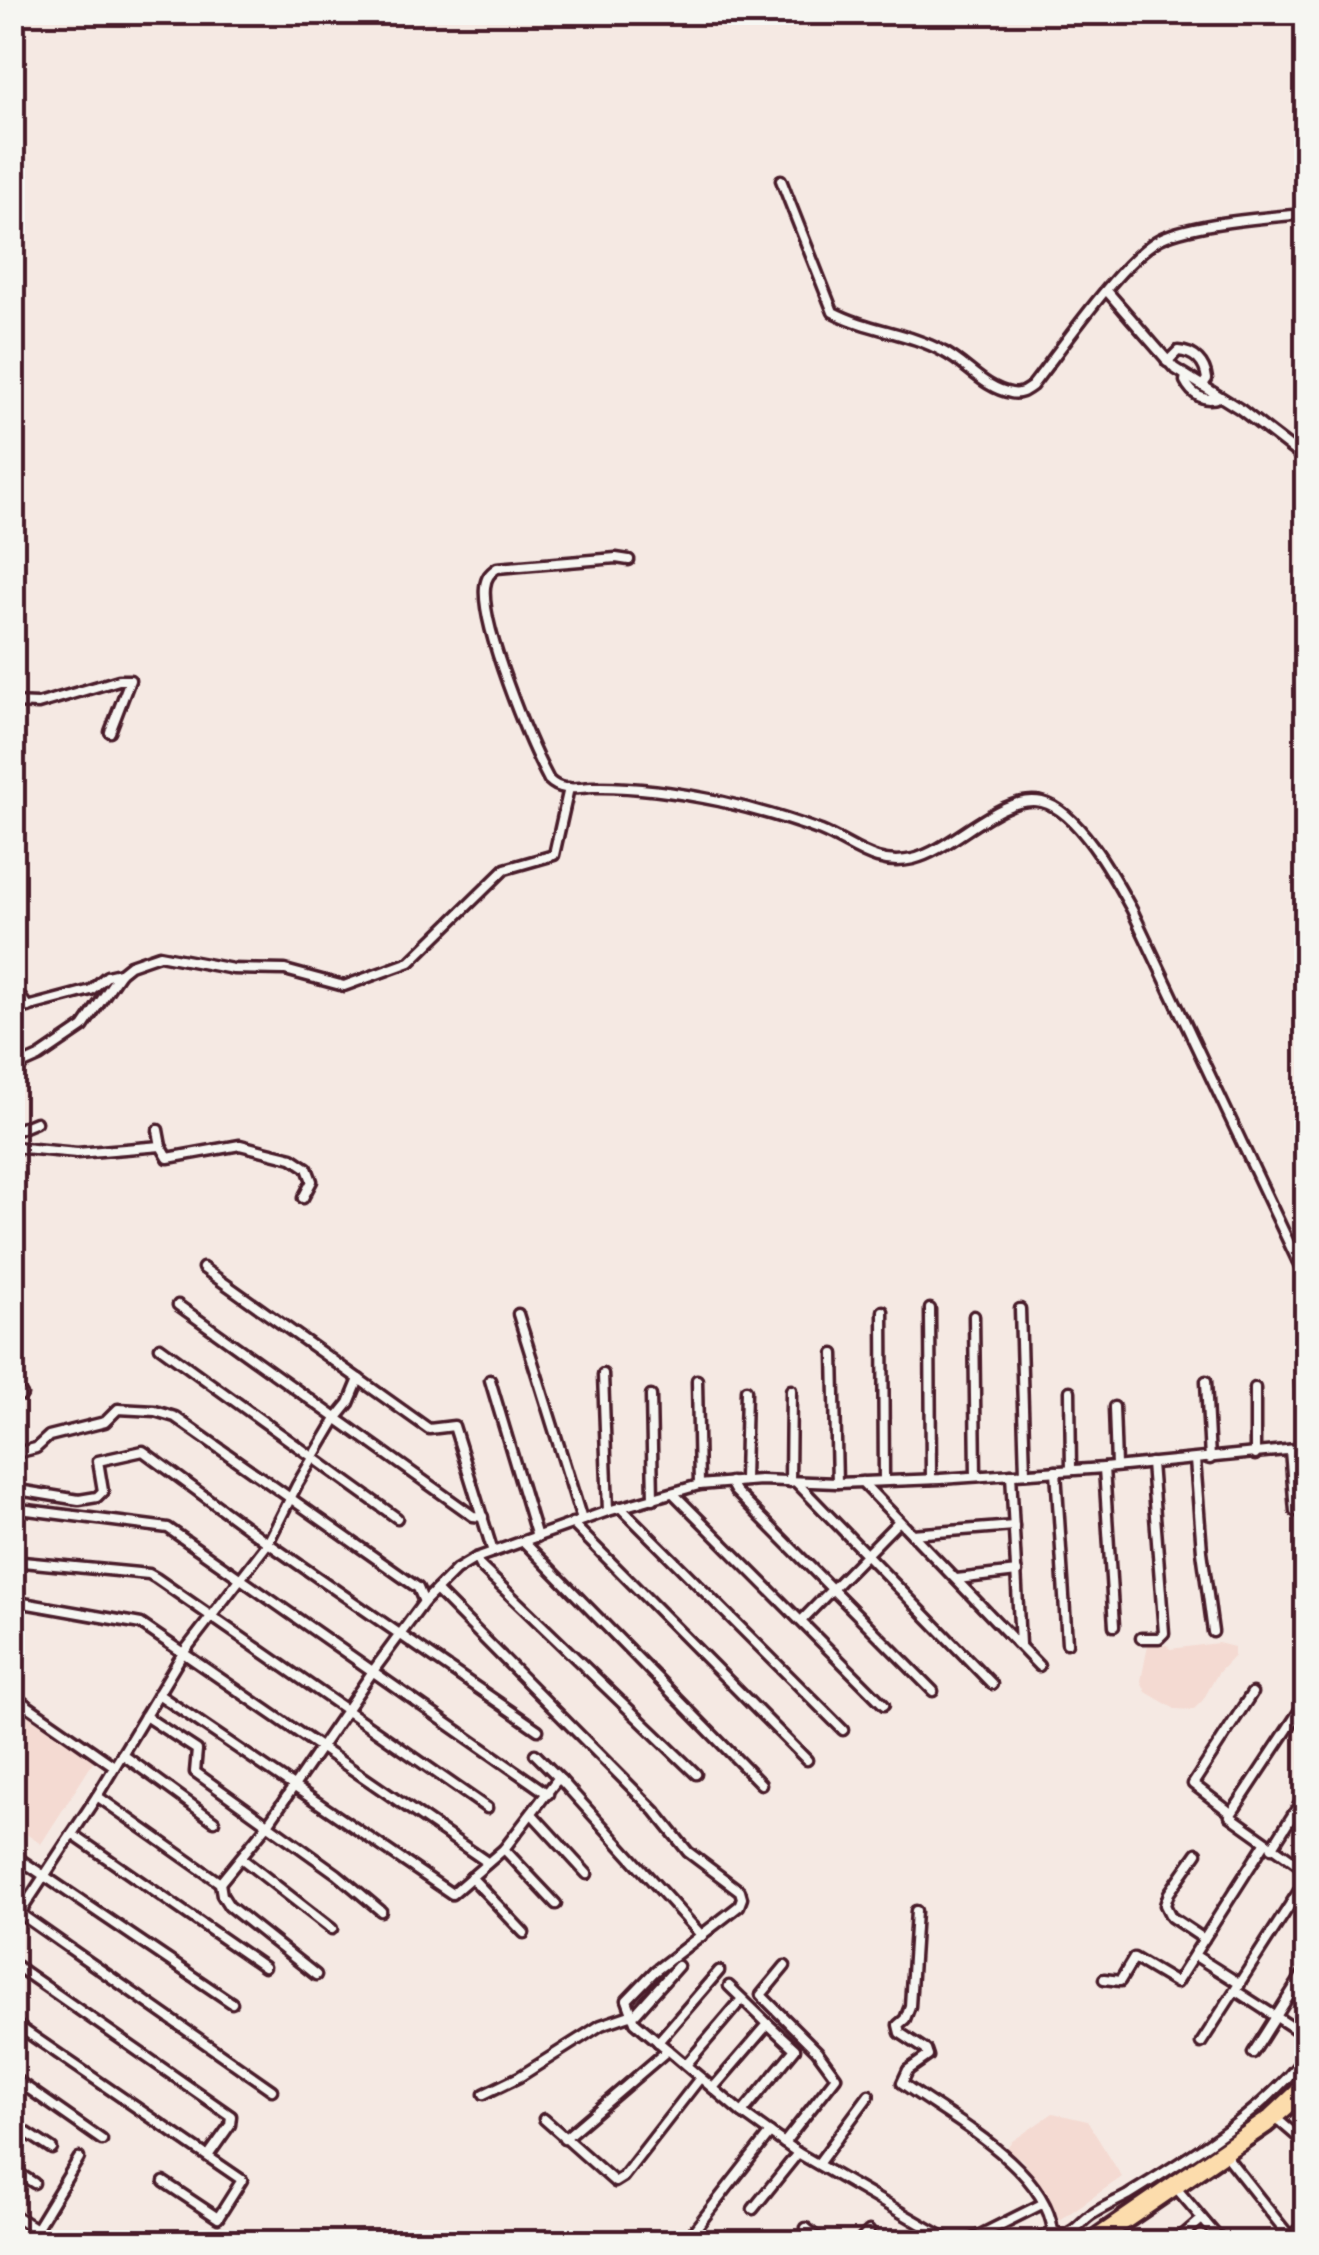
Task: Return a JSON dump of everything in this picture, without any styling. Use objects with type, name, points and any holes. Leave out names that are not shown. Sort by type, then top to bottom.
[{"type":"main road","points":[[1086,2242],[1269,2116],[1306,2081]]},
{"type":"main road","points":[[1098,2242],[1226,2156],[1306,2093]]},
{"type":"street","points":[[781,180],[832,312],[879,331],[900,332],[944,352],[988,384],[1011,393],[1023,393],[1032,386],[1107,291],[1145,249],[1163,237],[1260,218],[1306,214]]},
{"type":"street","points":[[1107,291],[1157,346],[1166,362],[1306,460]]},
{"type":"street","points":[[1166,362],[1178,351],[1198,358],[1206,370],[1207,380],[1202,386]]},
{"type":"street","points":[[1186,376],[1184,382],[1195,395],[1207,400],[1220,397]]},
{"type":"street","points":[[629,560],[497,568],[486,584],[490,624],[515,700],[549,780],[560,788],[626,786],[674,791],[738,805],[821,831],[865,856],[888,862],[934,852],[1020,801],[1040,801],[1061,809],[1106,866],[1132,910],[1306,1278]]},
{"type":"street","points":[[12,703],[38,704],[130,680],[110,732]]},
{"type":"street","points":[[12,1011],[91,990],[107,976],[160,956],[234,968],[284,970],[344,986],[410,962],[505,869],[554,855],[569,788]]},
{"type":"street","points":[[12,1069],[39,1058],[83,1028],[120,972]]},
{"type":"street","points":[[12,986],[28,1007]]},
{"type":"street","points":[[12,1132],[36,1122]]},
{"type":"street","points":[[158,1130],[168,1158],[235,1144],[292,1158],[311,1175],[312,1182],[303,1198]]},
{"type":"street","points":[[12,1147],[77,1154],[161,1146]]},
{"type":"street","points":[[202,1268],[429,1430],[454,1426],[494,1552]]},
{"type":"street","points":[[178,1305],[473,1516],[482,1517]]},
{"type":"street","points":[[930,1309],[931,1479]]},
{"type":"street","points":[[1020,1309],[1025,1473]]},
{"type":"street","points":[[883,1312],[884,1481]]},
{"type":"street","points":[[518,1314],[577,1521],[807,1760]]},
{"type":"street","points":[[974,1316],[976,1476]]},
{"type":"street","points":[[160,1346],[397,1518]]},
{"type":"street","points":[[834,1354],[837,1483]]},
{"type":"street","points":[[603,1374],[608,1511]]},
{"type":"street","points":[[12,1924],[16,1910],[45,1875],[97,1796],[183,1653],[268,1543],[313,1458],[350,1403],[359,1378]]},
{"type":"street","points":[[220,1882],[268,1824],[424,1602],[456,1570],[476,1558],[577,1521],[699,1485],[744,1480],[837,1483],[931,1479],[1104,1468],[1305,1448],[1300,1379]]},
{"type":"street","points":[[490,1380],[537,1537]]},
{"type":"street","points":[[698,1380],[699,1485]]},
{"type":"street","points":[[1206,1381],[1210,1458]]},
{"type":"street","points":[[1255,1388],[1255,1455]]},
{"type":"street","points":[[744,1480],[746,1390]]},
{"type":"street","points":[[790,1390],[793,1482],[992,1684]]},
{"type":"street","points":[[1070,1391],[1071,1470]]},
{"type":"street","points":[[651,1396],[654,1499]]},
{"type":"street","points":[[1114,1407],[1116,1466]]},
{"type":"street","points":[[12,1454],[36,1448],[49,1436],[105,1422],[118,1409],[156,1411],[174,1418],[418,1588],[424,1602]]},
{"type":"street","points":[[1290,1450],[1295,1511]]},
{"type":"street","points":[[12,1490],[89,1499],[103,1491],[98,1461],[143,1451],[268,1543],[538,1730]]},
{"type":"street","points":[[1195,1460],[1213,1632]]},
{"type":"street","points":[[1141,1638],[1159,1638],[1164,1634],[1150,1464]]},
{"type":"street","points":[[1104,1468],[1114,1626]]},
{"type":"street","points":[[1056,1471],[1067,1643]]},
{"type":"street","points":[[1011,1474],[1020,1646]]},
{"type":"street","points":[[730,1482],[933,1690]]},
{"type":"street","points":[[862,1482],[1039,1666]]},
{"type":"street","points":[[674,1493],[884,1705]]},
{"type":"street","points":[[620,1507],[843,1730]]},
{"type":"street","points":[[12,1508],[168,1528],[548,1794]]},
{"type":"street","points":[[801,1621],[900,1521]]},
{"type":"street","points":[[912,1534],[1014,1526]]},
{"type":"street","points":[[524,1542],[761,1784]]},
{"type":"street","points":[[476,1558],[606,1690],[696,1774]]},
{"type":"street","points":[[12,1562],[149,1574],[487,1808]]},
{"type":"street","points":[[956,1580],[1016,1572]]},
{"type":"street","points":[[436,1590],[656,1811],[688,1852],[740,1890],[739,1906],[655,1970],[626,2000],[630,2016],[700,2078],[798,2153],[952,2242]]},
{"type":"street","points":[[12,1601],[141,1624],[488,1862]]},
{"type":"street","points":[[1231,1813],[1193,1784],[1252,1693]]},
{"type":"street","points":[[12,1694],[114,1766]]},
{"type":"street","points":[[158,1694],[452,1894],[504,1849],[556,1781],[561,1780]]},
{"type":"street","points":[[1306,1701],[1231,1813],[1232,1820],[1306,1870]]},
{"type":"street","points":[[144,1716],[197,1750],[195,1772],[337,1874],[381,1911]]},
{"type":"street","points":[[122,1754],[214,1821]]},
{"type":"street","points":[[535,1754],[702,1936]]},
{"type":"street","points":[[1104,1979],[1119,1982],[1134,1958],[1176,1983],[1306,1794]]},
{"type":"street","points":[[97,1796],[220,1882],[229,1906],[316,1975]]},
{"type":"street","points":[[532,1814],[586,1874]]},
{"type":"street","points":[[72,1834],[264,1967]]},
{"type":"street","points":[[504,1849],[556,1904]]},
{"type":"street","points":[[1196,1853],[1169,1892],[1165,1905],[1171,1917],[1204,1939]]},
{"type":"street","points":[[12,1854],[232,2003]]},
{"type":"street","points":[[241,1858],[332,1930]]},
{"type":"street","points":[[471,1877],[524,1934]]},
{"type":"street","points":[[1201,2043],[1306,1880]]},
{"type":"street","points":[[16,1910],[272,2090]]},
{"type":"street","points":[[916,1911],[909,2013],[898,2025],[900,2033],[928,2056],[908,2070],[902,2083],[1014,2161],[1042,2204],[1053,2231]]},
{"type":"street","points":[[1194,1954],[1306,2036]]},
{"type":"street","points":[[12,1963],[231,2116],[230,2124],[208,2156]]},
{"type":"street","points":[[484,2094],[600,2025],[630,2016],[678,1966]]},
{"type":"street","points":[[784,2143],[836,2076],[817,2051],[760,1995],[785,1966]]},
{"type":"street","points":[[1254,2054],[1306,1969]]},
{"type":"street","points":[[658,2042],[719,1971]]},
{"type":"street","points":[[729,1986],[795,2048],[742,2112]]},
{"type":"street","points":[[686,2065],[742,1999]]},
{"type":"street","points":[[12,2022],[242,2180],[218,2218],[164,2182]]},
{"type":"street","points":[[713,2088],[768,2024]]},
{"type":"street","points":[[564,2139],[668,2050]]},
{"type":"street","points":[[1073,2242],[1089,2215],[1155,2177],[1270,2096],[1306,2055]]},
{"type":"street","points":[[12,2078],[102,2140]]},
{"type":"street","points":[[544,2119],[615,2182],[624,2177],[700,2078]]},
{"type":"street","points":[[818,2164],[870,2095]]},
{"type":"street","points":[[1277,2119],[1306,2144]]},
{"type":"street","points":[[12,2123],[52,2149]]},
{"type":"street","points":[[689,2241],[770,2133]]},
{"type":"street","points":[[753,2210],[798,2153]]},
{"type":"street","points":[[1226,2156],[1292,2240],[1306,2224]]},
{"type":"street","points":[[12,2214],[36,2228],[79,2158]]},
{"type":"street","points":[[12,2169],[34,2183]]},
{"type":"street","points":[[1178,2189],[1222,2242]]},
{"type":"street","points":[[966,2242],[1042,2204]]},
{"type":"street","points":[[1175,2242],[1202,2219]]},
{"type":"street","points":[[806,2228],[822,2242]]},
{"type":"street","points":[[1034,2242],[1053,2231],[1063,2234],[1078,2229]]},
{"type":"street","points":[[859,2242],[869,2231]]},
{"type":"shaded area","points":[[1218,1643],[1234,1647],[1234,1656],[1193,1710],[1175,1709],[1146,1692],[1141,1681],[1148,1645],[1168,1645],[1170,1649]]},
{"type":"shaded area","points":[[13,1701],[96,1758],[41,1844],[13,1825]]},
{"type":"shaded area","points":[[1053,2113],[1087,2121],[1122,2177],[1060,2220],[1022,2160],[1006,2149]]}]
